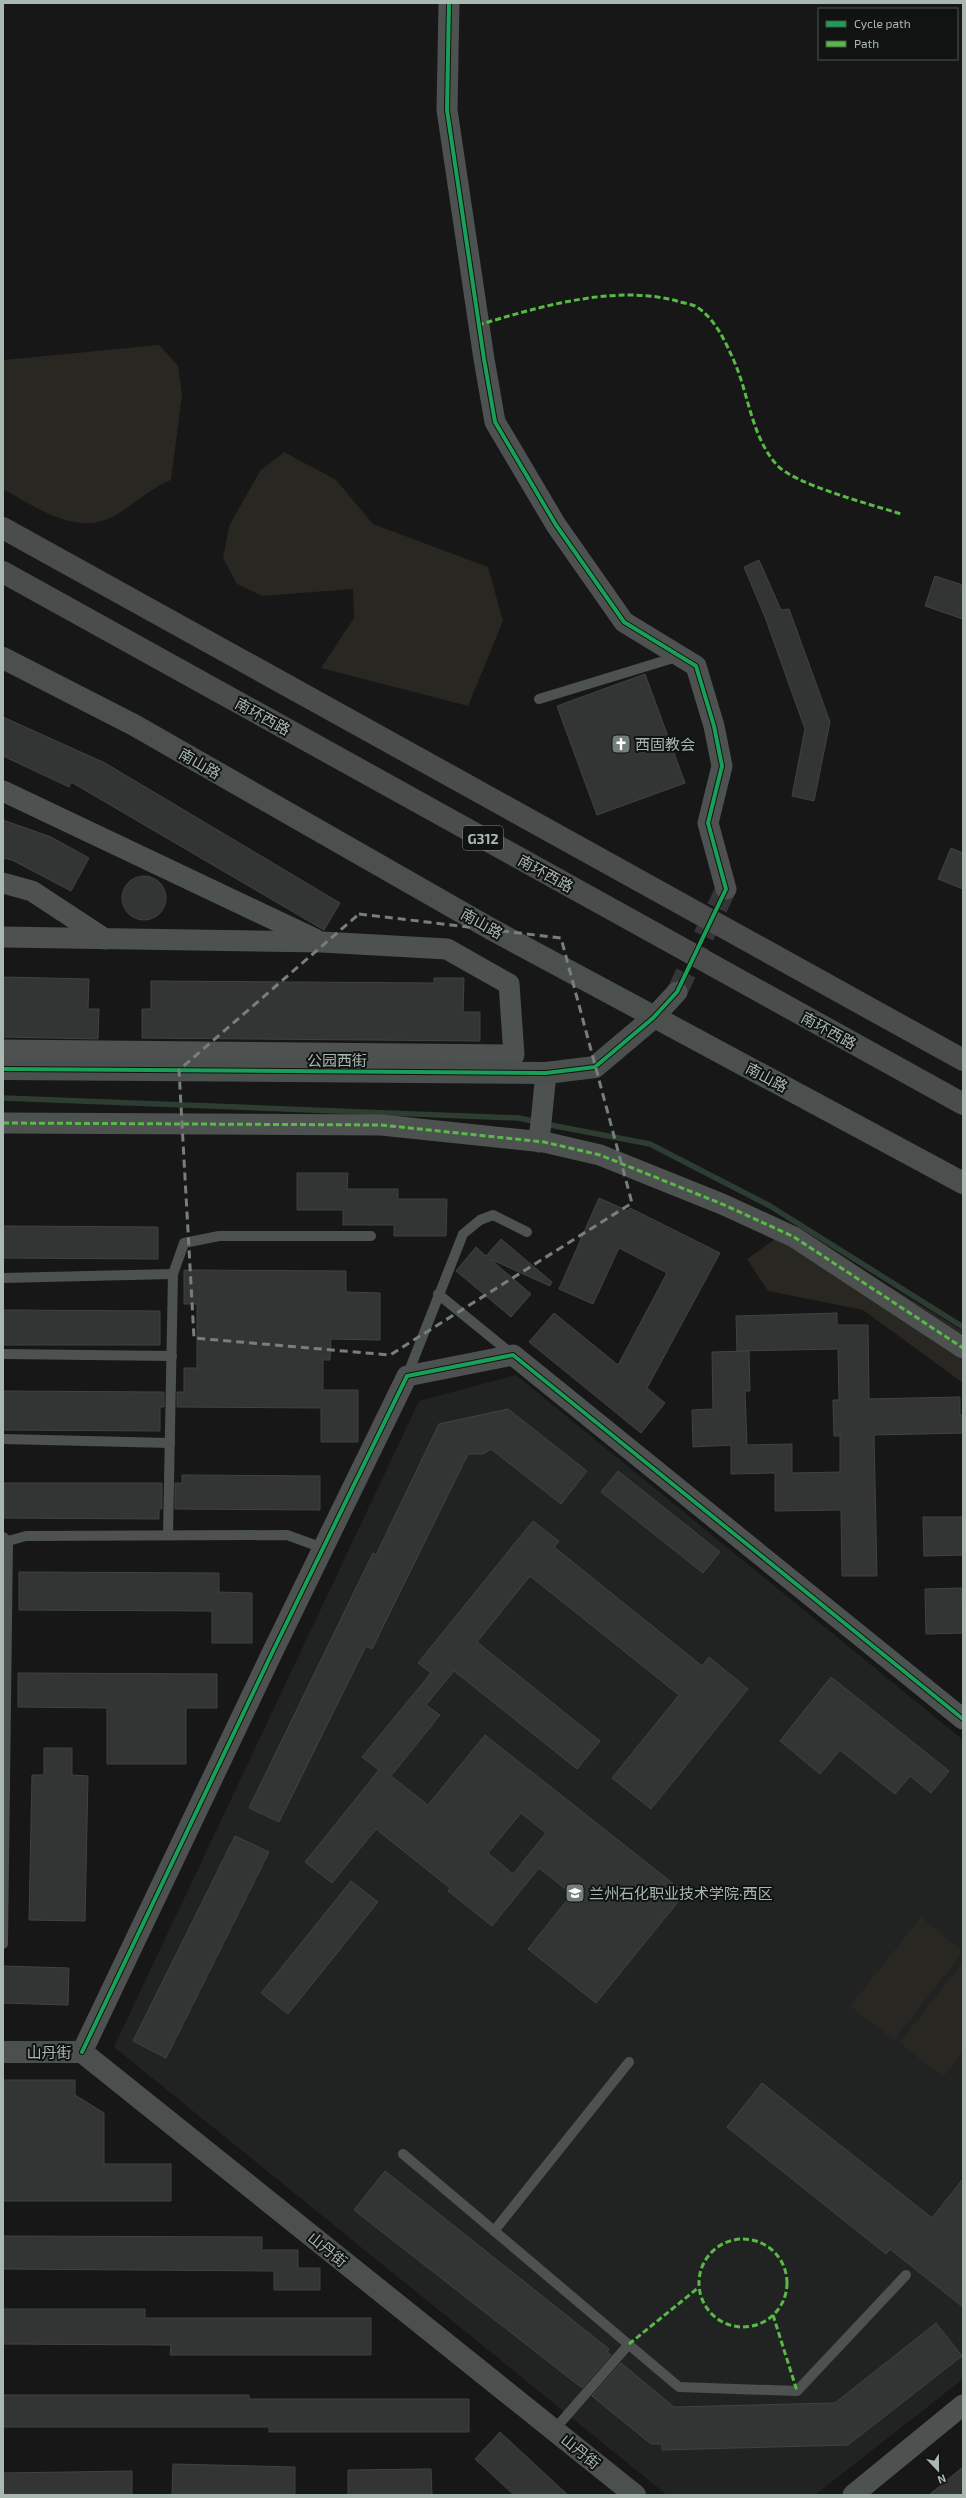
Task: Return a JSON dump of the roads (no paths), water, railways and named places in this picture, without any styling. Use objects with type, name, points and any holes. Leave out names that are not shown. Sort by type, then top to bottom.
[{"type":"highway","name":"G312","points":[[3,528],[963,1060]]},
{"type":"highway","name":"南环西路","points":[[3,572],[963,1104]]},
{"type":"street","points":[[449,3],[447,110],[484,359],[495,422],[556,525],[624,622],[696,666],[722,766],[708,823],[726,889]]},
{"type":"street","name":"南山路","points":[[3,658],[134,725],[491,929],[653,1018],[683,1031],[963,1183]]},
{"type":"street","points":[[3,791],[322,942]]},
{"type":"street","points":[[3,883],[32,891],[106,939]]},
{"type":"street","points":[[3,937],[322,942],[447,949],[509,984],[514,1055],[3,1050]]},
{"type":"street","points":[[653,1018],[677,992]]},
{"type":"street","name":"公园西街","points":[[3,1069],[545,1083],[595,1067],[653,1018]]},
{"type":"street","points":[[539,1136],[545,1083]]},
{"type":"street","points":[[3,1123],[381,1125],[539,1136],[629,1165],[722,1204],[794,1237],[963,1348]]},
{"type":"street","points":[[82,2052],[407,1376],[513,1355],[963,1719]]},
{"type":"street","name":"山丹街","points":[[3,2052],[82,2052],[636,2495]]},
{"type":"street","points":[[853,2495],[963,2405]]},
{"type":"lane","points":[[539,699],[680,656]]},
{"type":"lane","points":[[407,1376],[438,1294],[463,1234],[480,1220],[493,1215],[527,1232]]},
{"type":"lane","points":[[168,1535],[173,1274],[184,1244],[219,1236],[371,1236]]},
{"type":"lane","points":[[3,1278],[173,1274]]},
{"type":"lane","points":[[438,1294],[513,1355]]},
{"type":"lane","points":[[3,1354],[172,1356]]},
{"type":"lane","points":[[3,1439],[170,1443]]},
{"type":"lane","points":[[3,1944],[5,1539],[26,1536],[286,1535],[323,1548]]},
{"type":"lane","points":[[494,2231],[629,2062]]},
{"type":"lane","points":[[403,2154],[679,2387],[797,2391],[906,2275]]},
{"type":"lane","points":[[554,2430],[629,2344]]},
{"type":"waterway","points":[[3,1098],[519,1118],[537,1122]]},
{"type":"waterway","points":[[545,1124],[650,1144],[770,1206],[963,1327]]},
{"type":"tunnel","points":[[677,992],[726,889]]},
{"type":"place","name":"西固教会","points":[[621,744]]},
{"type":"place","name":"兰州石化职业技术学院·西区","points":[[575,1893]]}]
